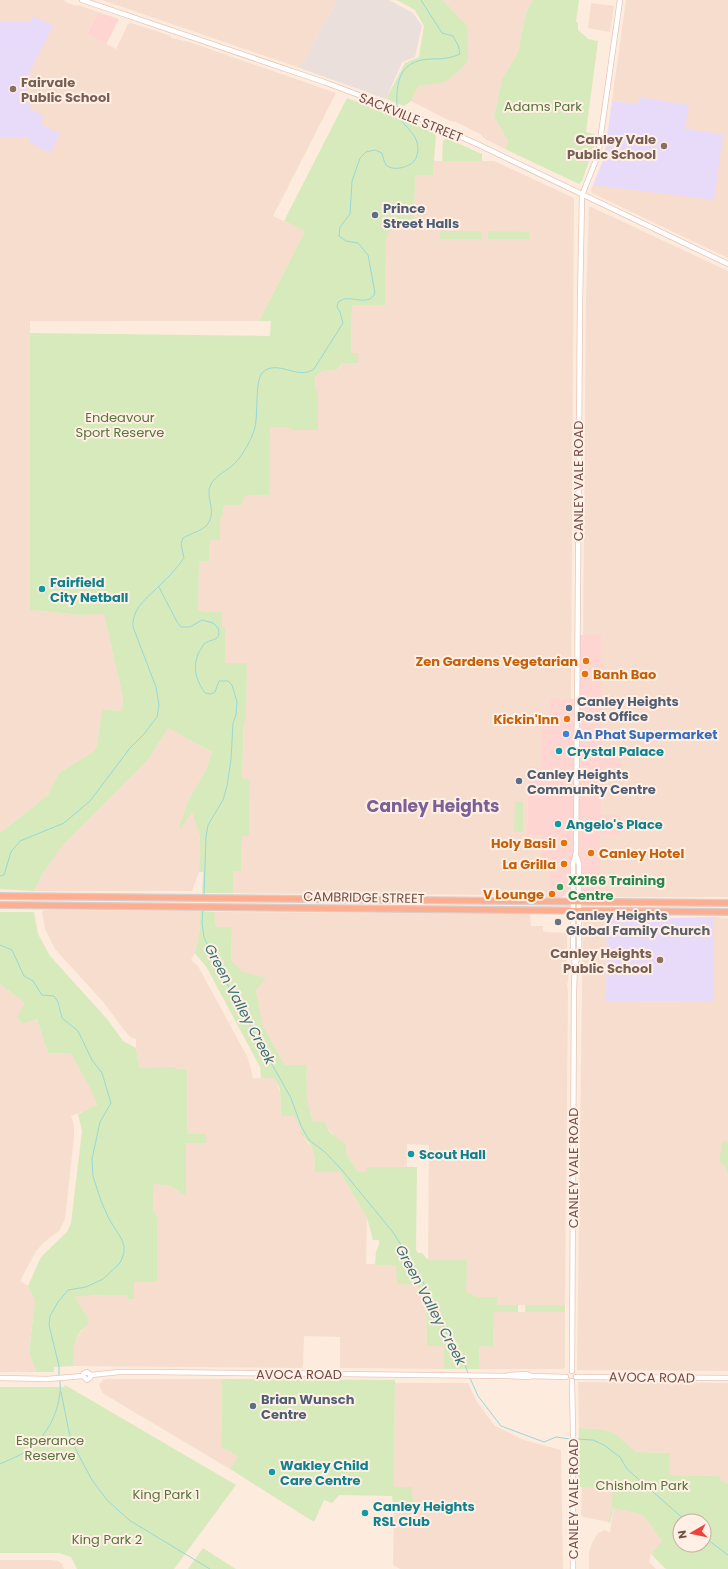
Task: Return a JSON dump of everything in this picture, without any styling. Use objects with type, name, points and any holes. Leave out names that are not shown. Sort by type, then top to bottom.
[{"type":"highway","name":"CAMBRIDGE STREET","points":[[0,896],[728,903]]},
{"type":"highway","name":"CAMBRIDGE STREET","points":[[0,904],[728,912]]},
{"type":"main road","name":"SACKVILLE STREET","points":[[82,0],[324,82],[407,113],[477,144],[728,264]]},
{"type":"main road","name":"CANLEY VALE ROAD","points":[[572,1371],[575,966],[573,950],[576,910],[573,864],[576,853],[582,195],[598,155],[620,0]]},
{"type":"main road","points":[[572,1371],[576,1374],[576,1377],[572,1381],[566,1377],[567,1373],[572,1371]]},
{"type":"main road","name":"AVOCA ROAD","points":[[0,1378],[67,1378],[83,1376],[87,1380],[91,1375],[134,1372],[467,1376],[508,1376],[512,1374],[527,1374],[531,1376],[566,1377]]},
{"type":"main road","name":"AVOCA ROAD","points":[[576,1377],[728,1378]]},
{"type":"main road","name":"CANLEY VALE ROAD","points":[[572,1381],[573,1569]]},
{"type":"shaded area","points":[[0,0],[64,0],[65,2],[76,6],[78,5],[98,12],[87,34],[116,49],[128,24],[131,23],[171,36],[171,38],[189,42],[336,93],[273,216],[305,231],[259,321],[30,321],[30,610],[81,615],[104,613],[123,698],[122,711],[102,709],[97,746],[94,751],[59,773],[48,795],[0,833]]},
{"type":"shaded area","points":[[102,0],[337,0],[300,68]]},
{"type":"shaded area","points":[[337,0],[389,0],[413,13],[422,26],[415,57],[402,62],[386,99],[300,68]]},
{"type":"shaded area","points":[[443,0],[533,0],[526,13],[518,52],[502,79],[494,117],[508,141],[505,149],[485,139],[480,134],[456,122],[450,121],[411,101],[418,86],[445,81],[467,26]]},
{"type":"shaded area","points":[[626,0],[728,0],[728,258],[592,193],[591,190],[593,185],[685,129],[688,105],[639,98],[638,104],[612,101]]},
{"type":"shaded area","points":[[591,3],[614,6],[610,32],[588,28]]},
{"type":"shaded area","points":[[98,12],[119,19],[106,44],[87,34]]},
{"type":"shaded area","name":"Fairvale Public School","points":[[33,16],[53,26],[30,71],[30,83],[23,96],[30,100],[30,109],[44,116],[41,124],[60,134],[50,153],[30,143],[30,137],[0,137],[0,21],[29,21],[30,23]]},
{"type":"shaded area","name":"Canley Vale Public School","points":[[639,97],[689,105],[685,129],[723,134],[714,200],[593,185],[604,158],[612,101],[638,104]]},
{"type":"shaded area","points":[[434,161],[494,161],[574,198],[571,699],[550,699],[550,724],[541,724],[541,767],[528,767],[527,835],[541,835],[541,868],[549,868],[549,897],[510,895],[233,893],[233,871],[241,871],[242,836],[249,836],[250,779],[242,778],[244,720],[246,720],[247,664],[225,663],[225,628],[222,628],[198,609],[199,561],[209,540],[220,540],[220,522],[224,505],[241,505],[243,498],[246,496],[269,495],[269,427],[289,427],[318,391],[316,391],[315,377],[322,371],[337,370],[351,353],[352,305],[385,305],[386,239],[388,232],[394,229],[414,229],[415,175],[433,175]]},
{"type":"shaded area","points":[[589,206],[728,271],[728,897],[600,897],[600,835],[621,815],[601,815],[602,768],[621,752],[601,753],[601,636],[583,635],[586,298]]},
{"type":"shaded area","points":[[577,635],[601,635],[601,752],[621,753],[621,768],[602,768],[601,815],[621,815],[620,835],[600,835],[600,897],[587,897],[584,894],[567,892],[562,897],[549,897],[549,868],[541,868],[541,835],[527,835],[528,767],[541,767],[541,724],[550,724],[550,699],[577,699]]},
{"type":"shaded area","points":[[168,728],[212,752],[206,770],[189,799],[180,827],[192,812],[200,835],[199,872],[192,891],[34,891],[43,873],[62,846],[148,760]]},
{"type":"shaded area","points":[[44,910],[200,911],[200,928],[195,953],[191,960],[198,966],[248,1058],[253,1078],[274,1078],[280,1091],[281,1116],[294,1116],[301,1128],[301,1135],[314,1150],[315,1172],[340,1172],[367,1218],[366,1264],[397,1265],[417,1285],[426,1310],[427,1345],[444,1345],[444,1369],[340,1368],[340,1337],[304,1336],[302,1368],[73,1366],[73,1344],[84,1327],[87,1316],[74,1297],[128,1295],[134,1299],[134,1281],[155,1213],[153,1209],[154,1184],[171,1186],[186,1196],[186,1142],[206,1134],[187,1134],[187,1069],[140,1068],[136,1048],[136,1039],[130,1037],[104,1003],[55,949],[45,929],[42,912]]},
{"type":"shaded area","points":[[214,912],[530,914],[531,926],[543,926],[543,931],[547,932],[567,933],[567,966],[569,966],[567,984],[565,1305],[497,1305],[497,1297],[477,1297],[466,1291],[466,1260],[428,1260],[429,1145],[407,1144],[407,1167],[368,1167],[367,1172],[358,1172],[346,1153],[346,1143],[336,1138],[327,1127],[313,1121],[309,1109],[306,1087],[307,1065],[285,1065],[263,1026],[256,990],[231,960],[232,928],[216,927]]},
{"type":"shaded area","points":[[585,916],[607,916],[606,1001],[713,1002],[714,917],[728,918],[728,1371],[577,1370],[583,918]]},
{"type":"shaded area","name":"Canley Heights Public School","points":[[607,916],[643,919],[714,917],[714,1002],[606,1001]]},
{"type":"shaded area","points":[[0,984],[25,1003],[17,1017],[23,1024],[37,1019],[48,1053],[71,1053],[93,1094],[97,1106],[71,1116],[74,1125],[74,1137],[65,1219],[59,1231],[44,1242],[36,1251],[20,1281],[28,1286],[35,1300],[29,1351],[36,1372],[0,1372]]},
{"type":"shaded area","points":[[494,1312],[565,1312],[565,1368],[480,1369],[479,1346],[493,1347]]},
{"type":"shaded area","points":[[222,1379],[221,1447],[238,1456],[230,1469],[104,1394],[99,1384],[103,1380]]},
{"type":"shaded area","points":[[578,1382],[728,1383],[728,1484],[720,1480],[720,1476],[669,1475],[669,1453],[636,1452],[616,1435],[600,1429],[579,1428]]},
{"type":"shaded area","points":[[395,1383],[468,1383],[477,1402],[495,1426],[524,1440],[561,1450],[563,1569],[400,1569],[393,1565],[394,1512],[414,1512],[417,1506],[412,1496],[394,1487]]},
{"type":"shaded area","points":[[582,1487],[612,1487],[612,1505],[608,1522],[583,1517],[581,1514]]},
{"type":"shaded area","points":[[613,1508],[643,1515],[662,1541],[651,1554],[649,1562],[656,1569],[589,1569],[589,1552],[592,1543],[598,1533],[605,1530],[610,1533]]},
{"type":"shaded area","points":[[0,1560],[59,1561],[64,1569],[0,1569]]},
{"type":"green space","points":[[397,0],[443,0],[467,26],[468,60],[463,67],[445,82],[418,86],[411,101],[404,106],[386,99],[405,63],[419,57],[424,26],[415,10]]},
{"type":"green space","name":"Adams Park","points":[[533,0],[579,0],[576,22],[578,23],[578,30],[588,39],[598,41],[586,132],[594,134],[594,147],[582,181],[579,184],[505,149],[508,141],[494,117],[502,79],[518,52],[526,13]]},
{"type":"green space","name":"Endeavour Sport Reserve","points":[[347,98],[436,133],[433,175],[415,175],[414,229],[395,229],[388,233],[386,239],[385,305],[352,305],[351,353],[358,353],[358,363],[342,363],[337,370],[322,371],[315,377],[316,391],[318,391],[318,430],[293,430],[289,427],[270,427],[269,495],[246,496],[243,498],[242,505],[224,505],[220,522],[220,540],[209,540],[209,561],[199,561],[198,609],[203,612],[222,612],[222,627],[225,628],[225,663],[247,663],[246,721],[244,721],[242,778],[250,779],[249,836],[242,836],[241,871],[233,871],[233,893],[202,893],[203,872],[199,872],[200,836],[192,812],[181,829],[179,827],[189,799],[206,770],[212,752],[168,728],[148,760],[62,846],[43,873],[34,891],[0,889],[0,833],[48,795],[59,773],[94,751],[97,746],[102,709],[122,711],[123,698],[104,614],[81,615],[30,610],[30,333],[270,336],[271,321],[259,321],[305,231],[284,221]]},
{"type":"green space","points":[[446,138],[482,154],[482,161],[442,161],[443,141]]},
{"type":"green space","points":[[440,231],[482,231],[482,239],[440,239]]},
{"type":"green space","points":[[488,231],[529,232],[529,239],[488,239]]},
{"type":"green space","points":[[515,801],[523,801],[523,832],[514,832]]},
{"type":"green space","points":[[200,911],[214,912],[216,927],[232,927],[231,960],[242,972],[266,978],[256,990],[263,1026],[285,1065],[307,1065],[307,1093],[313,1121],[325,1122],[333,1135],[346,1143],[346,1153],[358,1172],[367,1172],[367,1167],[417,1167],[416,1250],[418,1253],[422,1253],[428,1260],[467,1260],[466,1291],[477,1297],[497,1297],[497,1305],[518,1305],[518,1312],[494,1312],[493,1347],[479,1346],[480,1369],[444,1369],[444,1346],[427,1346],[426,1310],[417,1285],[397,1284],[396,1265],[375,1265],[376,1251],[379,1245],[379,1240],[373,1240],[367,1218],[340,1172],[315,1172],[314,1151],[310,1144],[301,1135],[301,1128],[294,1116],[281,1116],[280,1089],[274,1078],[261,1078],[260,1067],[207,968],[195,953],[200,928]]},
{"type":"green space","points":[[0,912],[34,912],[38,934],[50,956],[107,1019],[123,1041],[136,1048],[140,1068],[176,1067],[176,1069],[187,1069],[187,1134],[206,1134],[206,1143],[186,1143],[186,1196],[171,1186],[154,1184],[153,1209],[157,1217],[157,1281],[134,1282],[134,1299],[128,1299],[128,1295],[74,1297],[87,1316],[88,1324],[79,1333],[75,1343],[73,1366],[54,1367],[54,1372],[36,1372],[29,1352],[35,1300],[28,1286],[41,1257],[67,1232],[71,1223],[82,1131],[78,1114],[97,1105],[93,1094],[71,1053],[48,1053],[37,1019],[23,1024],[17,1017],[25,1003],[0,984]]},
{"type":"green space","points":[[723,1141],[728,1141],[728,1175],[725,1166],[719,1162]]},
{"type":"green space","points":[[525,1305],[565,1305],[565,1312],[525,1312]]},
{"type":"green space","points":[[222,1379],[395,1380],[394,1487],[412,1487],[412,1496],[417,1506],[414,1512],[394,1512],[392,1496],[339,1495],[332,1503],[324,1500],[314,1522],[230,1469],[238,1456],[221,1447]]},
{"type":"green space","points":[[65,1385],[236,1485],[174,1569],[77,1569],[71,1557],[59,1553],[0,1553],[0,1387],[64,1387]]},
{"type":"green space","name":"Chisholm Park","points":[[579,1428],[600,1429],[614,1433],[636,1452],[670,1453],[669,1475],[720,1476],[720,1480],[728,1484],[728,1569],[666,1569],[651,1554],[662,1541],[643,1515],[613,1508],[610,1523],[608,1522],[612,1505],[612,1488],[578,1487]]},
{"type":"green space","points":[[203,1548],[234,1568],[236,1569],[188,1569]]},
{"type":"waterway","points":[[397,107],[397,89],[401,74],[405,68],[419,61],[448,58],[460,54],[458,45],[453,36],[442,33],[421,0]]},
{"type":"waterway","points":[[0,876],[4,875],[11,852],[20,841],[64,823],[90,801],[130,748],[144,734],[157,717],[159,705],[156,687],[133,627],[135,614],[145,599],[169,576],[184,558],[181,544],[183,538],[207,525],[211,514],[209,494],[211,484],[237,461],[247,447],[254,431],[256,422],[258,383],[262,373],[268,369],[274,368],[281,368],[301,373],[314,369],[343,323],[337,307],[338,302],[344,299],[365,300],[372,297],[375,293],[368,255],[358,243],[346,241],[339,236],[340,227],[350,214],[352,181],[360,158],[366,152],[375,150],[382,153],[386,165],[393,168],[402,168],[407,166],[416,158],[418,150],[415,137],[399,117],[398,112]]},
{"type":"waterway","name":"Green Valley Creek","points":[[159,587],[181,627],[190,627],[202,620],[213,623],[218,628],[219,632],[217,638],[204,644],[199,652],[195,668],[197,678],[205,693],[211,694],[215,692],[219,681],[228,681],[232,685],[237,702],[236,715],[233,723],[231,760],[227,786],[223,800],[208,825],[206,837],[204,895]]},
{"type":"waterway","name":"Green Valley Creek","points":[[203,908],[202,923],[204,937],[212,955],[291,1098],[301,1126],[309,1140],[325,1152],[341,1169],[392,1231],[423,1282],[447,1334],[464,1362],[468,1373]]},
{"type":"waterway","points":[[0,945],[12,950],[24,976],[33,981],[42,995],[54,996],[58,1002],[62,1018],[78,1031],[92,1060],[102,1073],[111,1103],[100,1122],[92,1159],[93,1176],[101,1201],[109,1219],[121,1238],[124,1246],[124,1253],[120,1263],[103,1279],[86,1287],[68,1290],[58,1302],[50,1316],[49,1325],[59,1366],[59,1375]]},
{"type":"waterway","points":[[470,1378],[478,1396],[501,1426],[544,1442],[556,1437],[570,1439]]},
{"type":"waterway","points":[[0,1464],[31,1448],[44,1434],[56,1412],[60,1397],[60,1381]]},
{"type":"waterway","points":[[61,1392],[69,1432],[76,1450],[92,1480],[107,1500],[129,1520],[210,1569]]},
{"type":"waterway","name":"Green Valley Creek","points":[[576,1439],[593,1440],[604,1445],[620,1457],[627,1469],[677,1513]]},
{"type":"waterway","name":"Green Valley Creek","points":[[712,1543],[728,1555]]},
{"type":"place","name":"Fairvale Public School","points":[[13,89]]},
{"type":"place","name":"Canley Vale Public School","points":[[664,146]]},
{"type":"place","name":"Prince Street Halls","points":[[375,215]]},
{"type":"place","name":"Fairfield City Netball","points":[[42,589]]},
{"type":"place","name":"Zen Gardens Vegetarian","points":[[586,661]]},
{"type":"place","name":"Banh Bao","points":[[585,674]]},
{"type":"place","name":"Canley Heights Post Office","points":[[569,708]]},
{"type":"place","name":"Kickin'Inn","points":[[567,719]]},
{"type":"place","name":"An Phat Supermarket","points":[[566,734]]},
{"type":"place","name":"Crystal Palace","points":[[559,751]]},
{"type":"place","name":"Canley Heights Community Centre","points":[[519,781]]},
{"type":"place","name":"Angelo's Place","points":[[558,824]]},
{"type":"place","name":"Holy Basil","points":[[564,843]]},
{"type":"place","name":"Canley Hotel","points":[[591,853]]},
{"type":"place","name":"La Grilla","points":[[564,864]]},
{"type":"place","name":"X2166 Training Centre","points":[[560,887]]},
{"type":"place","name":"V Lounge","points":[[552,894]]},
{"type":"place","name":"Canley Heights Global Family Church","points":[[558,922]]},
{"type":"place","name":"Canley Heights Public School","points":[[660,960]]},
{"type":"place","name":"Scout Hall","points":[[411,1154]]},
{"type":"place","name":"Brian Wunsch Centre","points":[[253,1406]]},
{"type":"place","name":"Wakley Child Care Centre","points":[[272,1472]]},
{"type":"place","name":"Canley Heights RSL Club","points":[[365,1513]]},
{"type":"district","name":"Canley Heights","points":[[433,806]]},
{"type":"park label","name":"Esperance Reserve","points":[[50,1448]]},
{"type":"park label","name":"King Park 1","points":[[166,1494]]},
{"type":"park label","name":"King Park 2","points":[[107,1539]]}]
